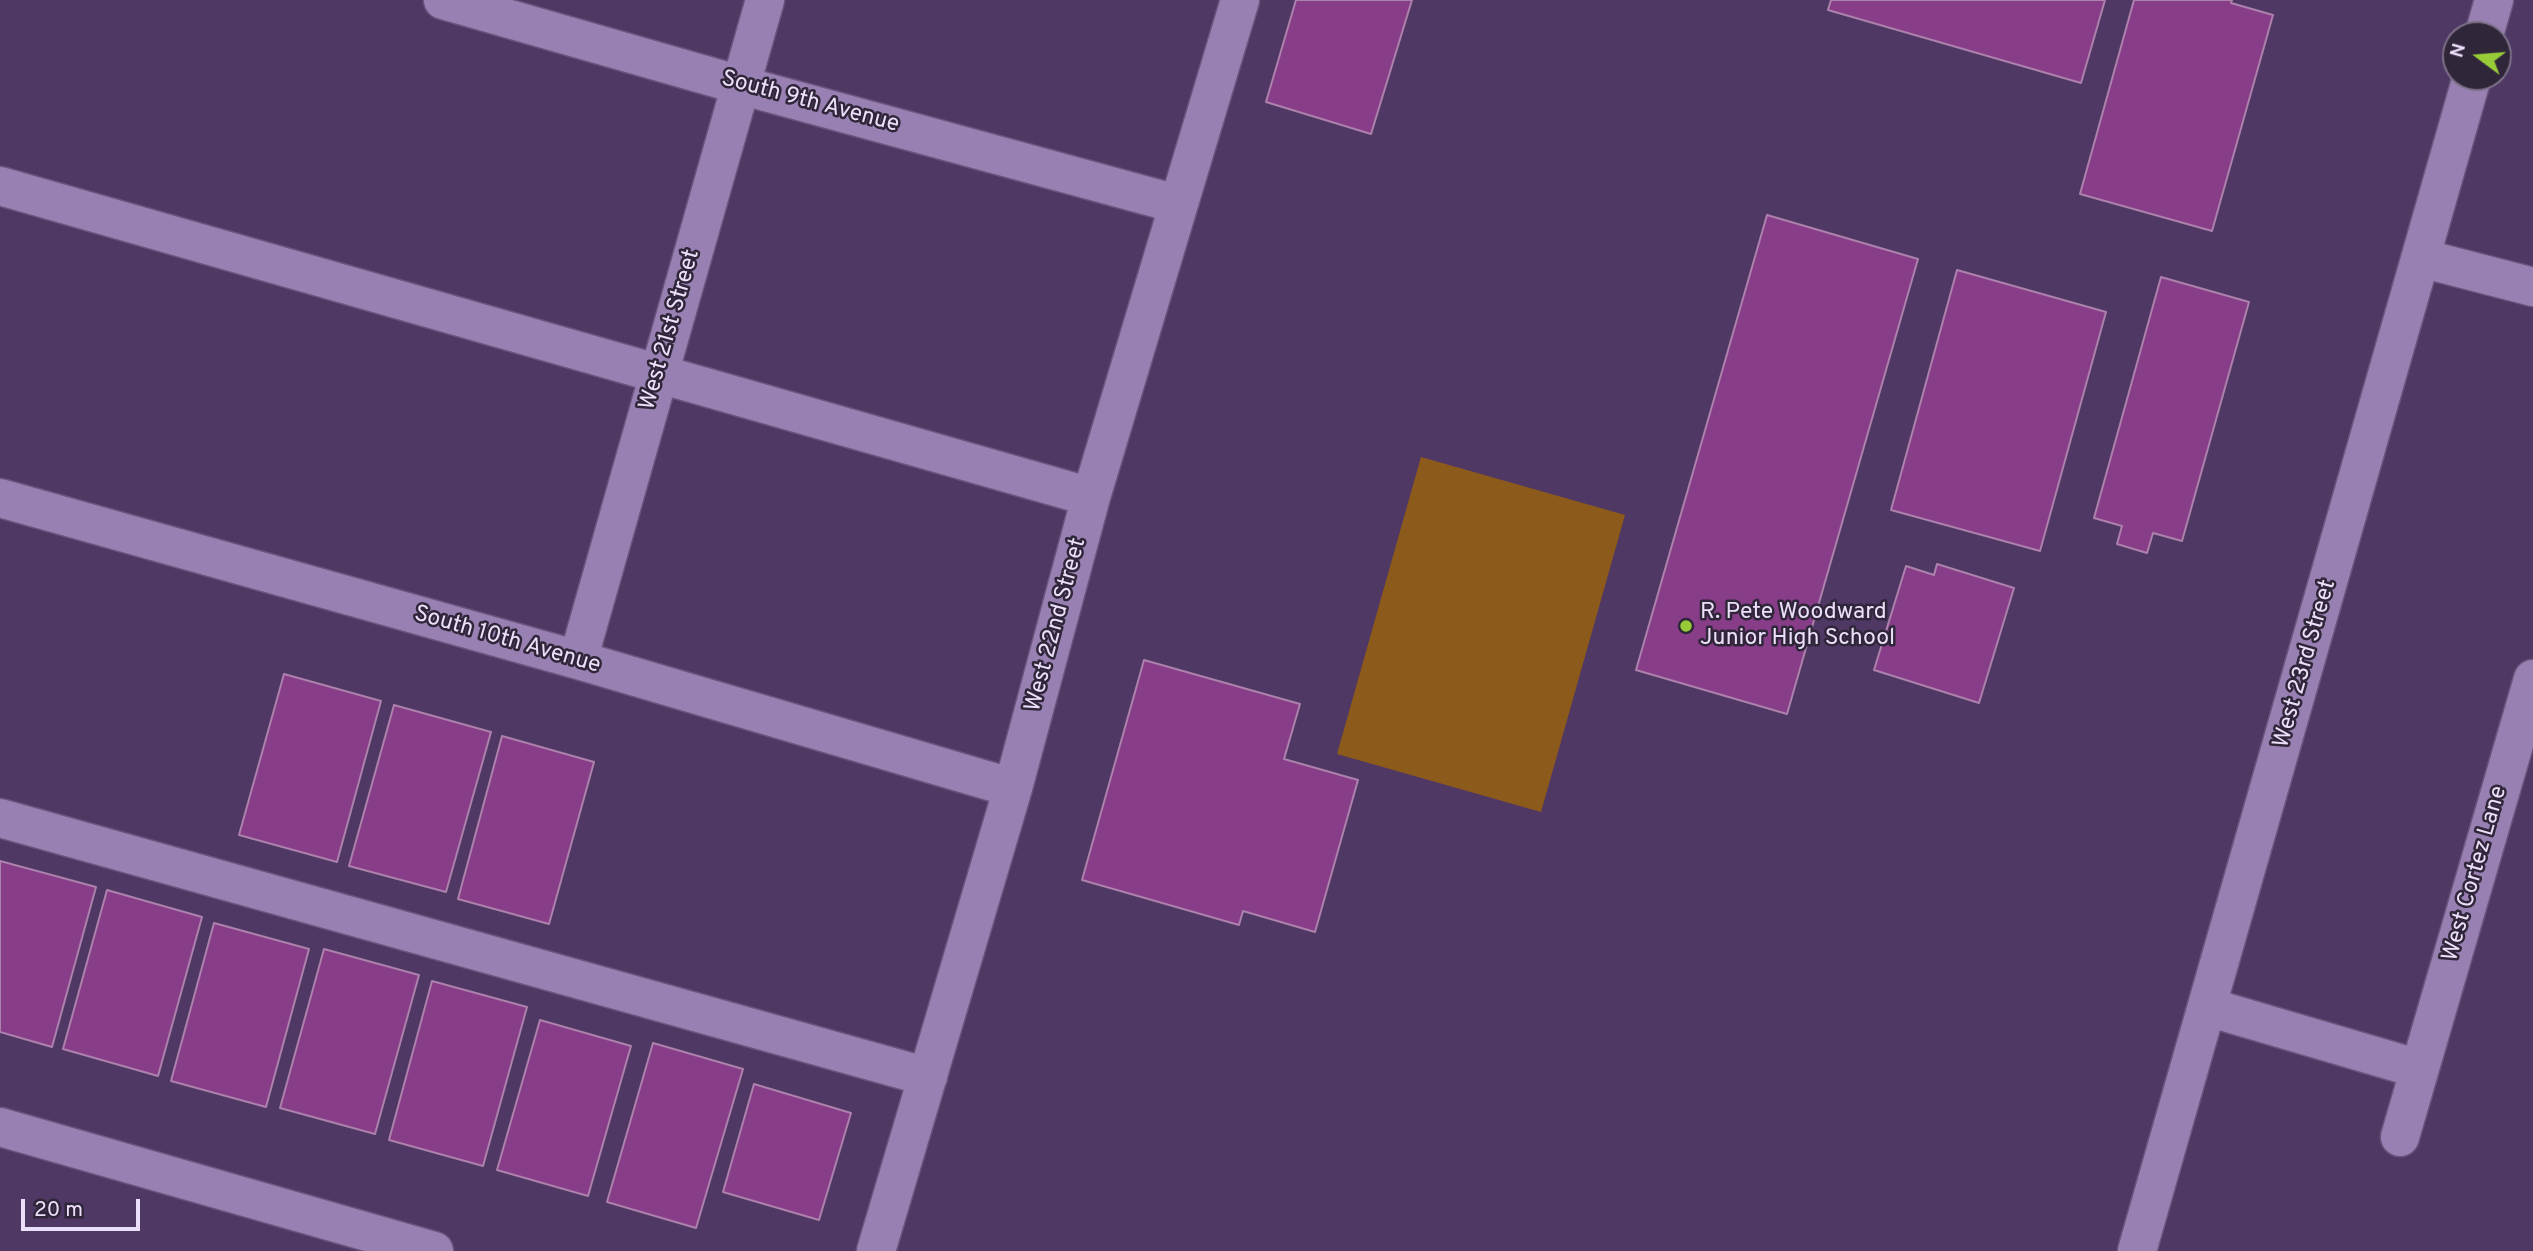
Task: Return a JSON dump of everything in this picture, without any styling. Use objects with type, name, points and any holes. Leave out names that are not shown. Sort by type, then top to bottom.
[{"type":"street","name":"South 9th Avenue","points":[[443,0],[740,85],[1177,204]]},
{"type":"street","name":"West 21st Street","points":[[578,660],[765,0]]},
{"type":"street","name":"West 22nd Street","points":[[876,1251],[1013,788],[1091,497],[1240,0]]},
{"type":"street","points":[[2488,21],[2494,0]]},
{"type":"street","name":"West 23rd Street","points":[[2137,1251],[2468,91]]},
{"type":"street","points":[[0,186],[1091,497]]},
{"type":"street","points":[[2421,258],[2533,287]]},
{"type":"street","name":"South 10th Avenue","points":[[0,498],[578,660],[1013,788]]},
{"type":"street","name":"West Cortez Lane","points":[[2400,1137],[2533,680]]},
{"type":"street","points":[[0,818],[928,1077]]},
{"type":"street","points":[[2208,1007],[2419,1069]]},
{"type":"street","points":[[0,1127],[434,1251]]},
{"type":"shaded area","points":[[1421,457],[1625,515],[1541,812],[1337,754]]},
{"type":"building","points":[[1296,0],[1412,0],[1371,134],[1266,102]]},
{"type":"building","points":[[1831,0],[2105,0],[2081,83],[1828,10]]},
{"type":"building","points":[[2134,0],[2232,0],[2231,3],[2273,15],[2212,231],[2080,194]]},
{"type":"building","points":[[1767,215],[1918,259],[1787,714],[1636,670]]},
{"type":"building","points":[[1957,270],[2106,312],[2040,551],[1891,510]]},
{"type":"building","points":[[2161,277],[2249,302],[2182,541],[2153,533],[2147,553],[2117,544],[2122,526],[2094,518]]},
{"type":"building","points":[[1937,564],[2014,588],[1979,703],[1874,670],[1906,566],[1934,575]]},
{"type":"building","points":[[1144,660],[1300,704],[1284,759],[1358,780],[1315,932],[1243,911],[1239,925],[1082,880]]},
{"type":"building","points":[[284,674],[381,701],[337,862],[239,835]]},
{"type":"building","points":[[394,705],[491,732],[446,892],[349,866]]},
{"type":"building","points":[[502,736],[594,762],[549,924],[458,899]]},
{"type":"building","points":[[0,861],[96,887],[52,1047],[0,1032]]},
{"type":"building","points":[[107,890],[202,917],[158,1076],[63,1049]]},
{"type":"building","points":[[214,923],[309,949],[266,1107],[171,1081]]},
{"type":"building","points":[[324,949],[419,975],[375,1134],[280,1108]]},
{"type":"building","points":[[432,981],[527,1007],[483,1166],[389,1140]]},
{"type":"building","points":[[540,1020],[631,1046],[588,1196],[497,1170]]},
{"type":"building","points":[[653,1043],[743,1069],[696,1228],[607,1202]]},
{"type":"building","points":[[754,1084],[851,1113],[819,1220],[723,1192]]},
{"type":"place","name":"R. Pete Woodward Junior High School","points":[[1686,626]]}]
